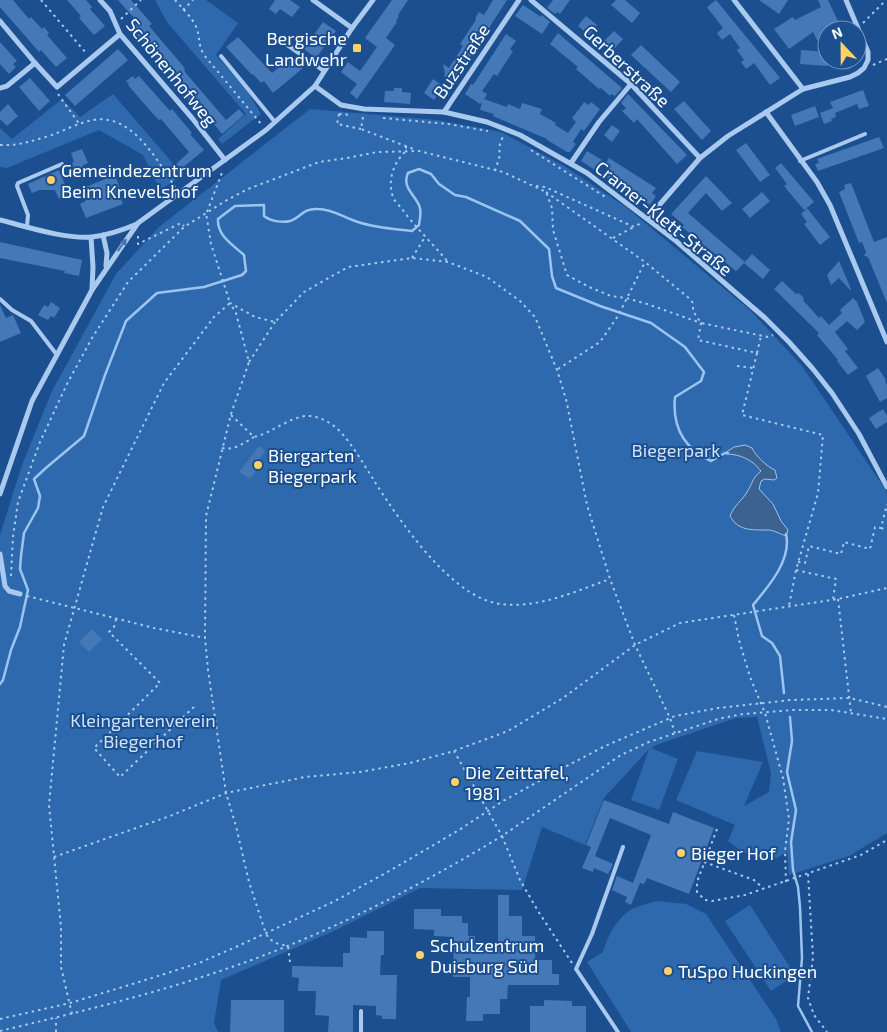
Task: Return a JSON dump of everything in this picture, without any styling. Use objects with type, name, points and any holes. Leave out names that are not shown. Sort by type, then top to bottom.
[{"type":"street","name":"Schönenhofweg","points":[[100,0],[110,11],[120,34],[192,118],[225,160]]},
{"type":"street","points":[[312,0],[352,28]]},
{"type":"street","points":[[0,220],[69,236],[91,237],[120,231],[138,224],[266,130],[315,86],[352,28],[373,0]]},
{"type":"street","name":"Buzstraße","points":[[444,112],[519,0]]},
{"type":"street","name":"Gerberstraße","points":[[531,0],[539,2],[631,84],[700,158]]},
{"type":"street","points":[[734,0],[802,89]]},
{"type":"street","points":[[846,0],[855,20]]},
{"type":"street","points":[[0,22],[57,87],[120,34]]},
{"type":"street","points":[[867,50],[867,62]]},
{"type":"street","points":[[0,88],[7,86],[34,63]]},
{"type":"street","points":[[648,218],[700,158],[728,136],[802,89],[850,77],[861,70]]},
{"type":"street","points":[[571,163],[599,122],[631,84]]},
{"type":"street","name":"Cramer-Klett-Straße","points":[[315,86],[340,105],[364,109],[444,112],[487,122],[520,135],[571,163],[648,218],[778,331],[832,393],[859,434],[887,487]]},
{"type":"street","points":[[766,112],[817,182],[830,205],[887,342]]},
{"type":"street","points":[[0,494],[32,400],[92,290],[106,267],[138,224]]},
{"type":"street","points":[[103,235],[107,253],[106,267]]},
{"type":"street","points":[[91,237],[92,290]]},
{"type":"street","points":[[0,554],[5,586],[20,594]]},
{"type":"lane","points":[[276,36],[324,71]]},
{"type":"lane","points":[[221,56],[276,122]]},
{"type":"lane","points":[[800,161],[865,134]]},
{"type":"lane","points":[[27,226],[28,215],[17,186],[18,183],[62,164]]},
{"type":"lane","points":[[0,299],[12,310],[31,321],[57,355]]},
{"type":"lane","points":[[618,1032],[576,969],[592,934],[623,847]]},
{"type":"lane","points":[[360,1011],[361,1032]]},
{"type":"path","points":[[41,0],[91,58]]},
{"type":"path","points":[[115,26],[124,14],[141,0]]},
{"type":"path","points":[[175,0],[197,29],[199,47],[204,56],[266,130]]},
{"type":"path","points":[[183,10],[193,0]]},
{"type":"path","points":[[866,20],[886,0]]},
{"type":"path","points":[[867,67],[887,59]]},
{"type":"path","points":[[57,87],[57,93],[80,125]]},
{"type":"path","points":[[362,129],[364,109]]},
{"type":"path","points":[[355,115],[339,114],[336,124],[362,129],[418,151],[503,172],[546,192],[613,238],[690,299],[693,303],[693,311],[701,323],[698,340],[757,353]]},
{"type":"path","points":[[382,118],[448,124],[494,133]]},
{"type":"path","points":[[0,145],[14,146],[91,120],[101,119],[127,128],[138,136],[179,194]]},
{"type":"path","points":[[495,171],[500,155],[499,147],[503,136],[506,137]]},
{"type":"path","points":[[406,146],[406,151],[393,168],[391,182],[393,197],[412,223],[448,262]]},
{"type":"path","points":[[531,150],[610,200]]},
{"type":"path","points":[[10,590],[13,536],[18,502],[40,442],[92,338],[128,282],[184,227],[248,189],[319,162],[377,152],[418,151]]},
{"type":"path","points":[[225,160],[207,212],[211,244],[230,303],[236,313],[249,362]]},
{"type":"path","points":[[534,185],[545,187],[634,227]]},
{"type":"path","points":[[546,192],[552,208],[553,230],[567,275],[611,296],[626,298],[701,323],[762,336],[772,336],[778,331]]},
{"type":"path","points":[[613,238],[644,222],[637,219]]},
{"type":"path","points":[[138,224],[138,244],[181,223],[184,227]]},
{"type":"path","points":[[412,258],[425,237]]},
{"type":"path","points":[[288,946],[276,944],[266,934],[249,882],[226,793],[205,638],[206,516],[231,414],[249,362],[276,322],[304,292],[348,267],[412,258],[448,262],[487,277],[520,301],[535,317],[557,370],[566,399],[587,505],[610,579],[635,645],[670,718],[675,733]]},
{"type":"path","points":[[557,370],[600,342],[618,316],[645,262]]},
{"type":"path","points":[[230,303],[256,317],[276,322]]},
{"type":"path","points":[[72,1014],[62,967],[49,804],[64,645],[103,507],[164,383],[214,316],[230,303]]},
{"type":"path","points":[[762,336],[742,415],[823,434],[818,492],[798,562],[789,606]]},
{"type":"path","points":[[737,366],[753,368]]},
{"type":"path","points":[[231,414],[254,437]]},
{"type":"path","points":[[222,448],[228,450],[237,447],[254,437],[261,436],[288,422],[308,415],[324,419],[340,429],[384,497],[423,548],[448,575],[469,592],[486,602],[502,605],[527,604],[555,598],[610,579]]},
{"type":"path","points":[[881,528],[887,504]]},
{"type":"path","points":[[798,562],[805,563],[809,546],[841,554],[844,542],[870,549],[875,527],[887,530]]},
{"type":"path","points":[[796,570],[836,579],[833,600]]},
{"type":"path","points":[[54,857],[170,816],[226,793],[305,776],[360,772],[410,763],[454,751],[508,731],[562,698],[635,645],[680,623],[833,600],[887,588]]},
{"type":"path","points":[[34,598],[116,619],[205,638]]},
{"type":"path","points":[[838,599],[851,713]]},
{"type":"path","points":[[734,615],[738,640],[765,714],[783,778],[788,806],[785,851],[788,882]]},
{"type":"path","points":[[116,619],[114,627],[109,632],[160,683],[94,748],[120,777],[196,706]]},
{"type":"path","points":[[0,1019],[70,1003],[199,963],[266,934],[343,897],[488,812],[503,801],[563,768],[605,746],[670,718],[718,708],[782,700],[850,698],[887,708]]},
{"type":"path","points":[[0,1031],[72,1014],[181,984],[288,946],[389,901],[452,866],[502,836],[621,756],[649,742],[718,719],[743,714],[765,714],[792,710],[831,710],[887,719]]},
{"type":"path","points":[[454,751],[502,836],[524,888],[576,969]]},
{"type":"path","points":[[717,829],[696,882],[697,892],[705,900],[720,900],[788,882],[868,852],[887,840]]},
{"type":"path","points":[[704,862],[754,880],[764,889]]},
{"type":"path","points":[[808,874],[813,957],[808,998],[814,1015],[827,1032]]},
{"type":"path","points":[[288,946],[290,962]]},
{"type":"path","points":[[56,1018],[56,1032]]},
{"type":"green space","points":[[155,0],[206,0],[238,23],[216,55],[247,90],[261,114],[222,144],[218,139],[246,114],[167,22]]},
{"type":"green space","points":[[113,94],[183,175],[160,190],[143,155],[99,130],[7,168],[0,167],[0,128],[12,139],[62,99],[80,117]]},
{"type":"green space","name":"Biegerpark","points":[[310,109],[437,120],[501,132],[564,166],[626,207],[751,311],[802,366],[887,492],[887,833],[849,856],[789,875],[787,852],[777,858],[761,857],[746,854],[728,841],[735,825],[676,800],[697,751],[763,762],[744,806],[769,792],[771,773],[757,717],[736,718],[651,748],[678,759],[659,810],[631,800],[649,749],[604,798],[585,845],[542,827],[522,890],[420,888],[334,931],[221,980],[214,1023],[218,1032],[0,1032],[0,535],[22,465],[51,393],[116,274],[159,227]]},
{"type":"green space","name":"TuSpo Huckingen","points":[[657,901],[686,904],[706,914],[776,1019],[781,1032],[631,1032],[587,962],[603,952],[611,933],[623,916],[634,908]]},
{"type":"green space","points":[[750,905],[795,975],[771,991],[725,921]]},
{"type":"shaded area","points":[[745,445],[752,448],[762,461],[775,470],[777,478],[761,481],[759,489],[773,504],[781,521],[788,530],[786,536],[770,530],[746,529],[737,525],[730,516],[749,489],[754,478],[761,471],[746,458],[725,453],[734,447]]},
{"type":"building","points":[[0,0],[13,0],[29,19],[31,17],[42,29],[44,27],[49,33],[47,35],[67,58],[56,67],[41,50],[39,52],[0,7]]},
{"type":"building","points":[[67,0],[86,0],[92,7],[90,9],[105,26],[94,35]]},
{"type":"building","points":[[118,0],[131,0],[152,24],[149,26],[184,67],[185,72],[226,120],[239,109],[244,115],[222,134],[176,85],[179,83],[137,35],[140,33],[130,21],[134,18]]},
{"type":"building","points":[[275,0],[290,0],[300,7],[292,17],[280,9],[276,14],[269,9]]},
{"type":"building","points":[[392,0],[408,0],[398,15],[397,22],[386,38],[395,45],[357,99],[350,93],[357,84],[341,72],[348,62],[360,71],[377,47],[365,38]]},
{"type":"building","points":[[493,0],[507,0],[454,82],[444,76],[443,64],[449,68],[463,46],[460,44],[476,20],[477,15],[479,12],[484,15]]},
{"type":"building","points":[[553,0],[570,0],[560,14],[557,12],[555,14],[547,8]]},
{"type":"building","points":[[616,0],[625,0],[640,13],[632,23],[611,5]]},
{"type":"building","points":[[716,0],[780,78],[770,85],[754,63],[746,69],[741,62],[744,60],[737,50],[740,48],[730,34],[722,40],[717,33],[723,28],[707,7]]},
{"type":"building","points":[[759,0],[788,0],[779,14]]},
{"type":"building","points":[[818,0],[828,0],[837,20],[817,20],[817,40],[813,32],[789,49],[774,29],[793,17],[795,20],[821,7]]},
{"type":"building","points":[[523,5],[541,17],[542,15],[550,22],[542,34],[515,16]]},
{"type":"building","points":[[586,16],[597,25],[589,35],[578,26]]},
{"type":"building","points":[[323,22],[336,31],[316,58],[304,49]]},
{"type":"building","points":[[614,31],[623,39],[612,51],[603,42]]},
{"type":"building","points":[[558,33],[622,88],[615,96],[611,94],[610,96],[601,88],[599,89],[576,69],[578,67],[550,44]]},
{"type":"building","points":[[506,34],[516,41],[510,49],[513,51],[497,76],[494,74],[482,91],[487,94],[484,99],[507,107],[508,104],[520,109],[522,103],[542,109],[540,114],[556,123],[555,125],[568,133],[576,122],[572,118],[584,102],[589,105],[591,102],[600,109],[584,131],[581,129],[573,142],[576,144],[570,152],[547,139],[493,116],[494,114],[480,110],[482,102],[480,104],[465,94],[471,84],[473,85]]},
{"type":"building","points":[[238,37],[272,73],[292,57],[303,68],[273,93],[264,81],[261,83],[252,75],[226,47]]},
{"type":"building","points":[[0,42],[17,61],[13,64],[16,67],[9,74],[0,64]]},
{"type":"building","points":[[641,45],[680,82],[671,92],[631,55]]},
{"type":"building","points":[[118,49],[128,60],[75,106],[65,95]]},
{"type":"building","points":[[801,50],[817,51],[817,65],[800,64]]},
{"type":"building","points":[[133,76],[135,79],[139,76],[170,111],[172,109],[204,150],[181,169],[176,164],[189,152],[161,119],[159,120],[153,114],[128,85],[126,81]]},
{"type":"building","points":[[30,78],[50,101],[39,111],[19,87]]},
{"type":"building","points":[[433,79],[443,86],[434,100],[424,93]]},
{"type":"building","points":[[394,88],[402,88],[402,92],[411,93],[410,104],[384,102],[385,91],[394,91]]},
{"type":"building","points":[[863,90],[869,106],[859,109],[857,104],[835,113],[836,117],[831,119],[832,121],[824,124],[820,113],[833,108],[830,102]]},
{"type":"building","points":[[628,94],[687,155],[677,164],[637,119],[634,123],[622,111],[626,108],[621,103]]},
{"type":"building","points":[[684,101],[711,131],[702,140],[674,109]]},
{"type":"building","points":[[8,104],[18,116],[7,126],[0,119],[0,112]]},
{"type":"building","points":[[815,106],[819,117],[795,126],[791,115]]},
{"type":"building","points":[[612,125],[620,131],[612,142],[604,135]]},
{"type":"building","points":[[879,137],[884,148],[818,171],[815,164],[819,163],[817,159]]},
{"type":"building","points":[[746,143],[770,175],[760,182],[736,150]]},
{"type":"building","points":[[82,149],[88,163],[83,165],[84,169],[75,172],[71,153]]},
{"type":"building","points":[[587,151],[602,160],[595,170],[581,161]]},
{"type":"building","points":[[609,158],[656,188],[652,193],[656,196],[650,205],[630,190],[629,193],[607,178],[612,171],[604,166]]},
{"type":"building","points":[[781,163],[814,202],[804,210],[784,186],[787,184],[775,168]]},
{"type":"building","name":"Gemeindezentrum Beim Knevelshof","points":[[59,170],[68,192],[59,199],[55,190],[40,190],[32,193],[28,184]]},
{"type":"building","points":[[115,175],[120,188],[117,189],[123,204],[86,218],[80,204],[86,201],[81,189]]},
{"type":"building","points":[[706,176],[732,203],[722,211],[706,193],[688,213],[745,262],[736,271],[682,227],[684,225],[671,214]]},
{"type":"building","points":[[851,183],[874,242],[887,237],[887,303],[868,257],[864,256],[866,252],[862,242],[859,243],[839,192],[845,189],[844,185]]},
{"type":"building","points":[[762,192],[770,201],[750,218],[742,209]]},
{"type":"building","points":[[807,208],[830,237],[820,245],[804,224],[807,222],[801,214]]},
{"type":"building","points":[[0,242],[82,260],[79,276],[64,273],[65,271],[0,258]]},
{"type":"building","points":[[752,254],[770,270],[763,279],[744,263]]},
{"type":"building","points":[[839,261],[850,290],[839,278],[831,285],[827,275]]},
{"type":"building","points":[[782,281],[796,294],[801,295],[804,298],[803,300],[819,318],[821,316],[829,325],[842,313],[840,310],[853,298],[857,302],[865,322],[857,330],[847,321],[835,332],[848,349],[845,351],[858,368],[848,375],[817,335],[819,333],[774,289]]},
{"type":"building","points":[[51,302],[60,308],[54,318],[51,316],[48,320],[38,315],[44,305],[48,307]]},
{"type":"building","points":[[0,305],[6,318],[13,315],[21,333],[0,342]]},
{"type":"building","points":[[878,368],[887,385],[887,398],[880,402],[866,376]]},
{"type":"building","points":[[883,409],[887,416],[887,422],[876,429],[869,418]]},
{"type":"building","points":[[259,446],[265,451],[254,467],[257,469],[250,479],[239,472]]},
{"type":"building","points":[[92,629],[102,639],[89,652],[79,642]]},
{"type":"building","points":[[604,800],[669,824],[673,812],[714,828],[689,894],[647,878],[644,884],[640,883],[631,905],[625,902],[627,897],[612,890],[617,876],[633,883],[651,835],[610,818],[595,856],[613,864],[608,874],[594,868],[593,872],[582,868],[591,847],[586,845]]},
{"type":"building","points":[[498,895],[509,895],[509,916],[522,916],[522,936],[535,936],[535,960],[552,960],[552,974],[559,974],[559,985],[508,985],[507,999],[500,999],[500,1014],[483,1014],[483,1021],[466,1021],[467,997],[470,997],[470,977],[453,977],[454,937],[434,936],[434,930],[414,929],[414,909],[441,909],[441,916],[462,916],[462,923],[468,923],[468,936],[475,936],[475,946],[498,946]]},
{"type":"building","points":[[367,931],[384,931],[384,955],[381,955],[380,975],[397,975],[396,1019],[382,1019],[382,1016],[376,1015],[376,1006],[353,1005],[353,1032],[328,1032],[329,1016],[315,1015],[316,991],[298,991],[299,978],[292,977],[292,966],[343,967],[343,953],[350,953],[350,937],[367,938]]},
{"type":"building","points":[[231,1000],[284,1000],[284,1032],[230,1032]]},
{"type":"building","points":[[544,1000],[572,1001],[572,1006],[586,1006],[586,1032],[530,1032],[530,1006],[544,1006]]},
{"type":"waterway","points":[[0,684],[3,680],[11,650],[20,627],[28,590],[20,569],[24,533],[38,508],[40,496],[34,479],[84,436],[126,321],[157,293],[204,287],[242,275],[246,271],[244,255],[227,240],[218,225],[218,219],[235,206],[264,205],[264,216],[283,222],[294,220],[308,210],[323,209],[365,224],[412,231],[419,225],[420,210],[408,188],[406,178],[408,173],[419,169],[431,174],[439,184],[455,195],[466,197],[520,221],[549,249],[552,276],[556,288],[600,306],[651,323],[685,347],[704,372],[701,381],[675,397],[675,418],[681,435],[693,450],[711,461],[728,453]]},
{"type":"waterway","points":[[784,693],[780,656],[772,643],[762,636],[753,605],[772,581],[782,563],[787,544],[786,534]]},
{"type":"waterway","points":[[790,717],[792,741],[787,772],[796,810],[791,842],[793,870],[798,887],[800,907],[802,958],[798,1006],[812,1032]]},
{"type":"place","name":"Bergische Landwehr","points":[[357,48]]},
{"type":"place","name":"Gemeindezentrum Beim Knevelshof","points":[[51,180]]},
{"type":"place","name":"Biergarten Biegerpark","points":[[258,465]]},
{"type":"place","name":"Die Zeittafel, 1981","points":[[455,782]]},
{"type":"place","name":"Bieger Hof","points":[[681,853]]},
{"type":"place","name":"Schulzentrum Duisburg Süd","points":[[420,955]]},
{"type":"place","name":"TuSpo Huckingen","points":[[668,971]]},
{"type":"park label","name":"Kleingartenverein Biegerhof","points":[[143,730]]}]
